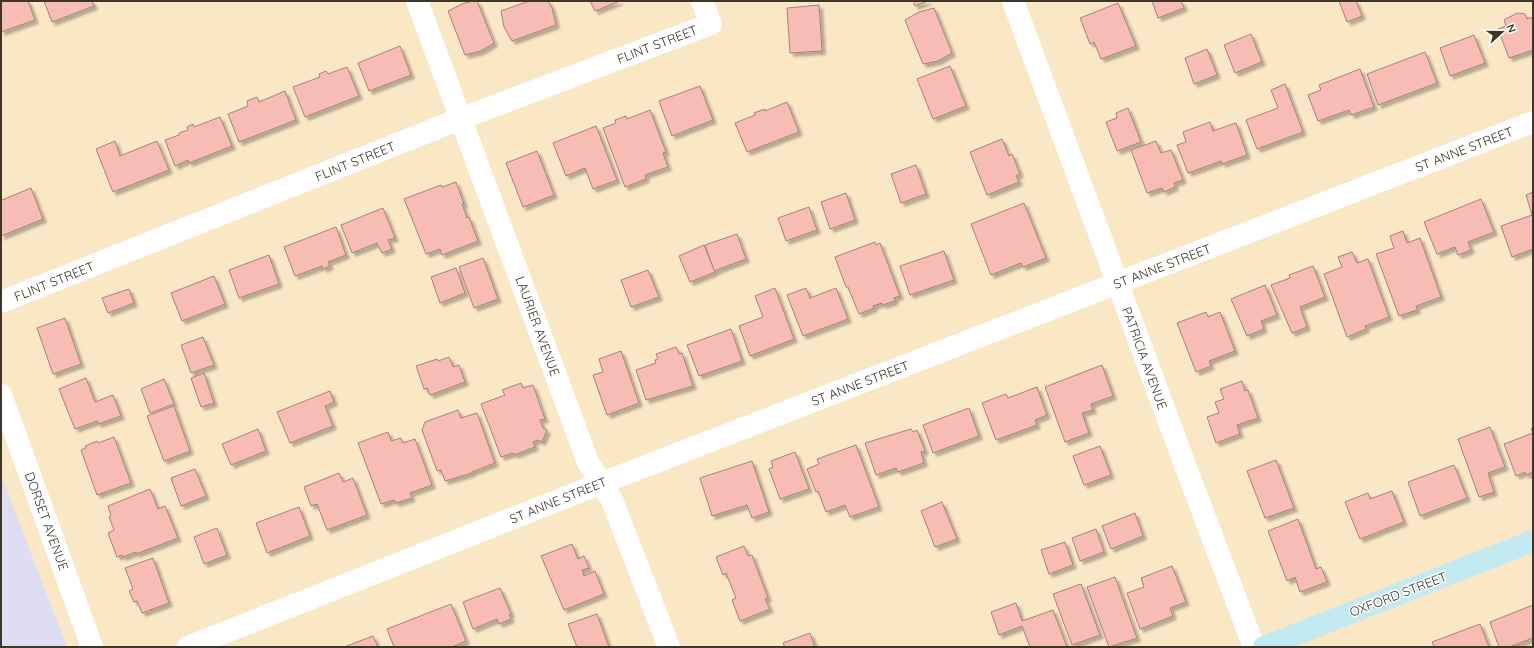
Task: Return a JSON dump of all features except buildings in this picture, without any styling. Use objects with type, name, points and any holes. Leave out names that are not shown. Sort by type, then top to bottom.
[{"type":"main road","name":"OXFORD STREET","points":[[1264,647],[1533,541]]},
{"type":"street","name":"LAURIER AVENUE","points":[[417,1],[588,462],[612,500],[669,647]]},
{"type":"street","name":"FLINT STREET","points":[[1,302],[460,119],[711,24],[702,1]]},
{"type":"street","name":"PATRICIA AVENUE","points":[[1014,1],[1117,283],[1254,647]]},
{"type":"street","name":"ST ANNE STREET","points":[[188,647],[602,483],[1533,122]]},
{"type":"street","name":"DORSET AVENUE","points":[[1,395],[92,647]]},
{"type":"shaded area","points":[[1,475],[67,647],[1,647]]}]
